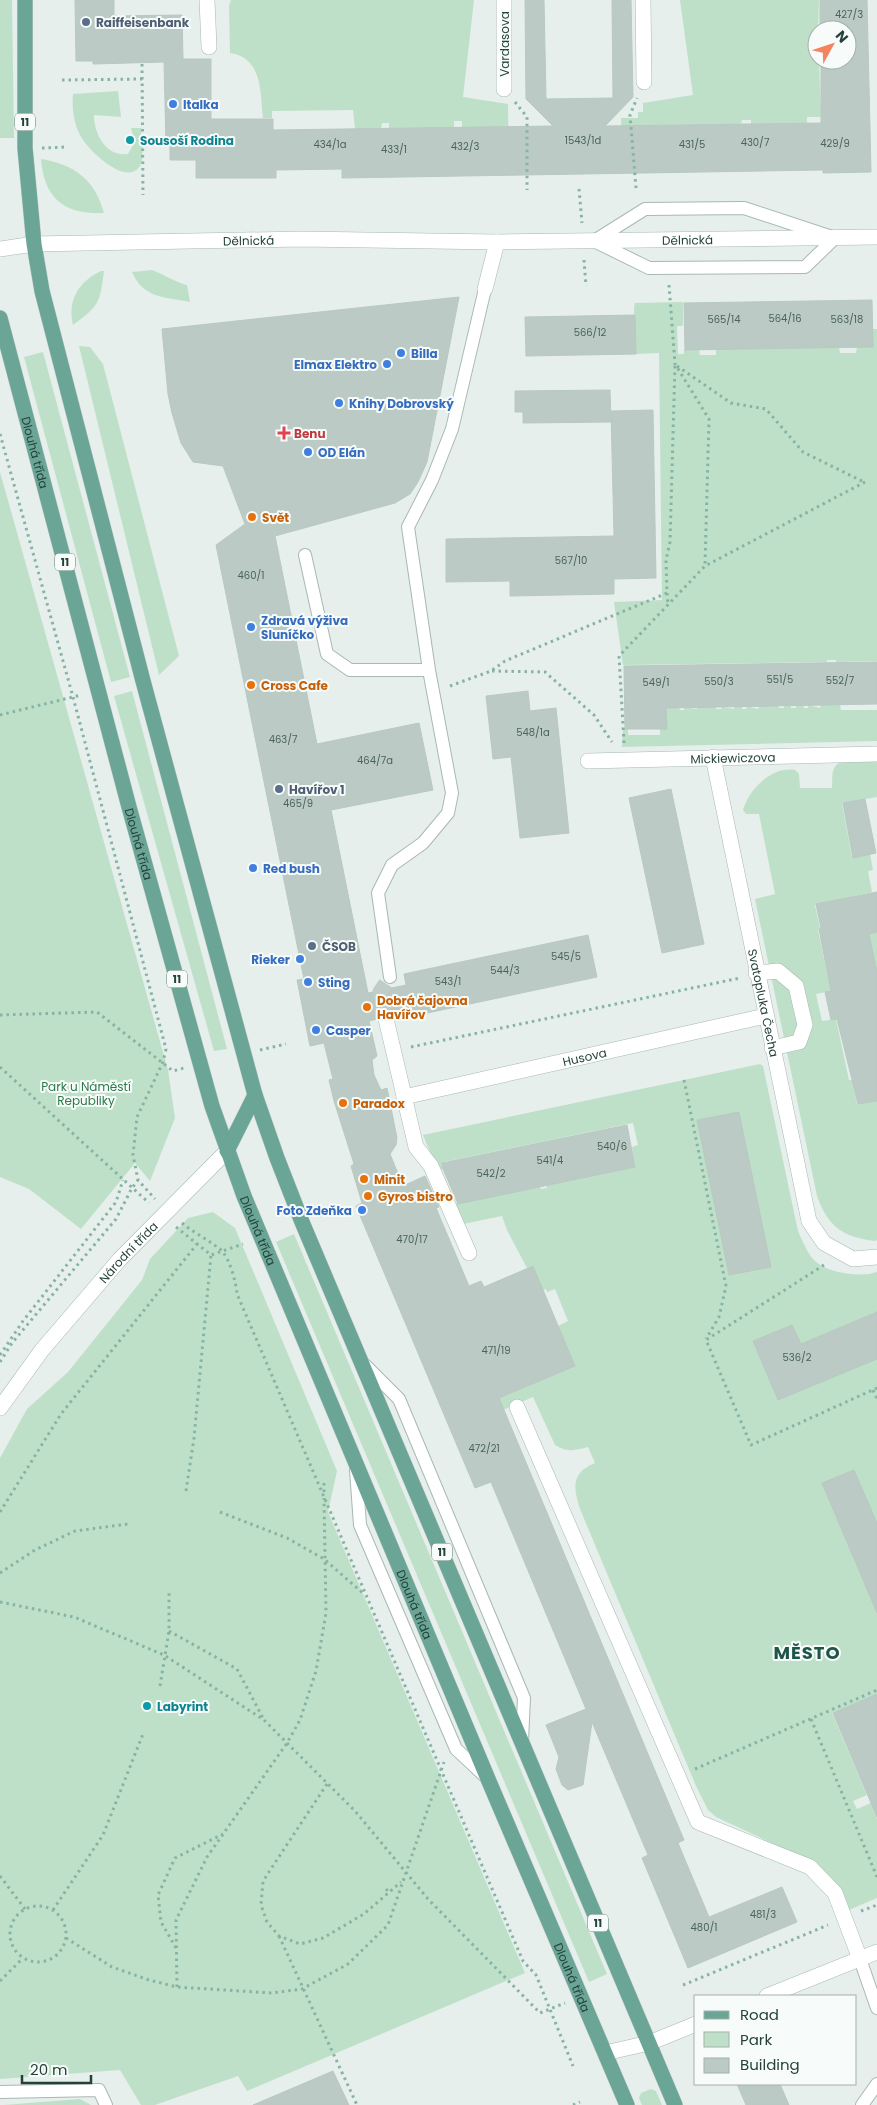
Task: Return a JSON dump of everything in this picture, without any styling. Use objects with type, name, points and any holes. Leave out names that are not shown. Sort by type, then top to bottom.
[{"type":"main road","name":"11","points":[[25,0],[25,148],[34,244],[42,291],[134,648],[255,1096],[284,1177],[675,2105]]},
{"type":"main road","name":"Dlouhá třída","points":[[0,318],[129,807],[227,1151],[247,1204],[488,1780],[627,2105]]},
{"type":"main road","name":"Národní třída","points":[[227,1151],[255,1096]]},
{"type":"street","points":[[207,0],[209,47]]},
{"type":"street","name":"Vardasova","points":[[504,0],[504,89]]},
{"type":"street","points":[[642,0],[644,82]]},
{"type":"street","name":"Dělnická","points":[[0,249],[34,244],[301,239],[497,242],[877,237]]},
{"type":"street","points":[[485,289],[497,242]]},
{"type":"street","name":"Mickiewiczova","points":[[588,761],[877,754]]},
{"type":"street","name":"Svatopluka Čecha","points":[[713,757],[751,975],[765,1016],[809,1221],[824,1244],[853,1259],[877,1257]]},
{"type":"street","points":[[751,975],[778,971],[796,986],[805,1025],[799,1042],[772,1048]]},
{"type":"street","name":"Husova","points":[[404,1097],[765,1016]]},
{"type":"street","points":[[386,1019],[416,1148],[431,1166],[469,1253]]},
{"type":"street","name":"Národní třída","points":[[0,1408],[42,1350],[120,1259],[227,1151]]},
{"type":"street","points":[[517,1407],[698,1822],[810,1867],[834,1894],[860,1959]]},
{"type":"street","points":[[770,1995],[877,1952]]},
{"type":"street","points":[[605,2053],[649,2043],[694,2025]]},
{"type":"lane","points":[[744,208],[835,238],[805,267],[650,268],[594,241],[645,209],[744,208]]},
{"type":"lane","points":[[390,977],[378,893],[392,865],[422,843],[448,813],[452,793],[429,670],[408,527],[432,480],[452,429],[485,289]]},
{"type":"lane","points":[[305,555],[327,654],[350,670],[429,670]]},
{"type":"lane","points":[[860,1959],[877,2008]]},
{"type":"lane","points":[[862,2105],[877,2084]]},
{"type":"lane","points":[[0,2092],[99,2090],[106,2105]]},
{"type":"path","points":[[142,64],[143,195]]},
{"type":"path","points":[[62,80],[142,79]]},
{"type":"path","points":[[636,188],[630,115],[644,82]]},
{"type":"path","points":[[504,89],[527,117],[527,190]]},
{"type":"path","points":[[39,148],[67,147]]},
{"type":"path","points":[[579,189],[582,230]]},
{"type":"path","points":[[584,255],[586,286]]},
{"type":"path","points":[[668,605],[666,560],[670,542],[675,364],[669,285]]},
{"type":"path","points":[[624,743],[619,656],[705,566],[865,482],[803,452],[766,409],[731,403],[675,364]]},
{"type":"path","points":[[675,364],[709,419],[705,566]]},
{"type":"path","points":[[0,434],[73,697],[166,1049],[163,1062],[138,1117],[133,1155],[138,1180],[149,1193]]},
{"type":"path","points":[[433,692],[491,671],[505,661],[667,593]]},
{"type":"path","points":[[491,671],[545,672],[594,715],[624,759]]},
{"type":"path","points":[[393,1051],[751,975]]},
{"type":"path","points":[[0,1014],[97,1012],[173,1071],[201,1064]]},
{"type":"path","points":[[260,1050],[286,1044]]},
{"type":"path","points":[[0,1067],[155,1209]]},
{"type":"path","points":[[684,1080],[726,1286],[719,1317],[706,1340]]},
{"type":"path","points":[[0,1355],[23,1321],[116,1202],[124,1180]]},
{"type":"path","points":[[0,1362],[12,1343],[116,1219],[138,1180]]},
{"type":"path","points":[[320,1216],[342,1205]]},
{"type":"path","points":[[172,1224],[212,1255]]},
{"type":"path","points":[[192,1232],[222,1251],[236,1280],[237,1294],[523,1961],[536,1974],[573,2066]]},
{"type":"path","points":[[0,1512],[61,1414],[197,1244]]},
{"type":"path","points":[[212,1255],[241,1244]]},
{"type":"path","points":[[186,1491],[194,1438],[212,1255]]},
{"type":"path","points":[[706,1340],[824,1265]]},
{"type":"path","points":[[706,1340],[751,1445],[875,1389],[877,1399]]},
{"type":"path","points":[[177,1987],[176,1920],[207,1857],[287,1743],[300,1720],[316,1671],[326,1613],[324,1480]]},
{"type":"path","points":[[220,1512],[287,1538],[324,1559],[373,1602]]},
{"type":"path","points":[[0,1573],[35,1550],[76,1531],[128,1524]]},
{"type":"path","points":[[160,1686],[169,1632],[168,1593]]},
{"type":"path","points":[[0,1602],[74,1617],[164,1655],[264,1720],[355,1811],[428,1899],[540,2013],[567,2002]]},
{"type":"path","points":[[169,1632],[236,1668],[264,1720]]},
{"type":"path","points":[[678,1777],[877,1690]]},
{"type":"path","points":[[811,1719],[877,1877]]},
{"type":"path","points":[[53,1910],[103,1835],[143,1734]]},
{"type":"path","points":[[66,1938],[112,1966],[149,1980],[177,1987],[272,1993],[302,1989],[348,1964],[388,1925],[444,1762]]},
{"type":"path","points":[[327,1784],[263,1882],[261,1905],[267,1922],[279,1936],[357,2105]]},
{"type":"path","points":[[176,1948],[161,1922],[158,1895],[175,1858],[224,1833]]},
{"type":"path","points":[[0,1876],[25,1909]]},
{"type":"path","points":[[279,1936],[300,1944],[323,1938],[364,1914],[402,1882]]},
{"type":"path","points":[[386,1889],[390,1893]]},
{"type":"path","points":[[683,1985],[877,1905]]},
{"type":"path","points":[[39,1906],[53,1910],[64,1922],[66,1938],[58,1955],[50,1960],[41,1962],[23,1958],[17,1953],[10,1938],[13,1921],[25,1909],[39,1906]]},
{"type":"path","points":[[0,1981],[23,1958]]},
{"type":"path","points":[[572,2105],[580,2102]]},
{"type":"green space","points":[[0,0],[12,0],[14,138],[0,138]]},
{"type":"green space","points":[[231,0],[474,0],[463,97],[508,104],[509,175],[462,128],[462,121],[454,121],[454,128],[389,129],[389,123],[382,123],[381,129],[355,129],[353,110],[272,111],[272,118],[263,118],[260,87],[254,69],[241,56],[230,53],[229,6]]},
{"type":"green space","points":[[680,0],[819,0],[818,20],[807,20],[807,70],[819,70],[821,117],[807,117],[807,123],[751,124],[751,120],[742,120],[741,124],[656,125],[622,173],[621,118],[638,118],[638,112],[643,112],[643,103],[693,95]]},
{"type":"green space","points":[[118,91],[121,117],[94,115],[96,130],[103,143],[113,152],[128,154],[135,142],[131,128],[141,128],[142,158],[140,166],[134,172],[126,172],[107,164],[84,141],[74,120],[73,94]]},
{"type":"green space","points":[[41,159],[64,165],[82,176],[95,191],[104,213],[78,211],[67,207],[59,201],[46,184]]},
{"type":"green space","points":[[152,270],[187,285],[190,302],[148,292],[137,281],[132,272]]},
{"type":"green space","points":[[104,271],[97,303],[73,325],[73,300],[86,280]]},
{"type":"green space","points":[[683,302],[683,326],[677,326],[678,354],[684,354],[684,349],[699,349],[700,355],[716,355],[716,349],[839,347],[840,353],[856,353],[857,347],[872,347],[872,329],[877,329],[877,661],[836,662],[836,660],[827,660],[827,662],[623,665],[614,602],[662,600],[659,353],[635,354],[634,307],[635,303]]},
{"type":"green space","points":[[79,346],[90,347],[103,364],[179,656],[159,675]]},
{"type":"green space","points":[[43,352],[130,677],[111,682],[24,357]]},
{"type":"green space","name":"Park u Náměstí Republiky","points":[[0,472],[168,1070],[175,1118],[150,1181],[135,1163],[81,1229],[29,1189],[0,1177]]},
{"type":"green space","points":[[132,691],[227,1049],[214,1051],[114,696]]},
{"type":"green space","points":[[803,705],[804,708],[808,708],[808,705],[820,708],[821,705],[840,705],[841,710],[877,710],[877,741],[622,747],[623,729],[628,729],[628,735],[660,735],[660,729],[666,728],[665,707],[679,707],[680,710],[684,710],[684,707],[697,709],[697,707],[716,707],[716,709],[721,709],[722,707],[734,709],[734,706],[742,706],[742,709],[746,709],[747,706],[758,709],[759,706],[779,706],[779,708],[784,708],[784,706],[791,706],[791,708],[796,708],[796,706]]},
{"type":"green space","points":[[842,761],[877,762],[877,797],[842,803],[852,857],[870,854],[873,870],[868,871],[872,892],[815,905],[820,928],[818,930],[831,991],[816,994],[822,1021],[836,1019],[849,1080],[852,1080],[857,1104],[877,1100],[877,1240],[875,1241],[854,1237],[838,1229],[826,1216],[817,1196],[755,899],[775,894],[759,814],[746,814],[743,810],[750,794],[756,787],[770,775],[786,770],[795,770],[799,774],[800,788],[832,788],[834,769]]},
{"type":"green space","points":[[877,932],[877,977],[868,934]]},
{"type":"green space","points":[[760,1064],[763,1066],[798,1231],[807,1249],[813,1259],[819,1264],[834,1271],[852,1274],[877,1272],[877,1698],[875,1695],[832,1713],[867,1795],[853,1801],[857,1809],[871,1803],[877,1819],[877,1898],[849,1910],[832,1879],[815,1863],[716,1817],[708,1810],[696,1786],[580,1509],[576,1494],[576,1482],[582,1471],[595,1463],[588,1447],[568,1450],[555,1445],[533,1397],[503,1410],[498,1399],[558,1326],[568,1321],[555,1289],[547,1292],[546,1289],[543,1290],[533,1266],[527,1268],[507,1230],[502,1216],[463,1224],[452,1204],[540,1186],[541,1189],[547,1188],[546,1184],[635,1166],[632,1147],[638,1145],[633,1123],[443,1162],[444,1168],[438,1171],[423,1135]]},
{"type":"green space","points":[[213,1212],[235,1228],[337,1471],[328,1512],[525,1973],[247,2091],[238,2076],[155,2105],[141,2105],[120,2070],[0,2079],[0,1458],[27,1409],[68,1372],[142,1280],[150,1259],[188,1218]]},
{"type":"green space","points":[[294,1234],[607,1974],[589,1982],[276,1242]]},
{"type":"green space","points":[[651,2089],[656,2091],[662,2105],[642,2105],[639,2098],[641,2093]]},
{"type":"green space","points":[[80,2099],[91,2105],[4,2105]]},
{"type":"building","points":[[75,0],[114,0],[114,16],[182,15],[183,59],[211,59],[211,119],[273,119],[273,130],[553,126],[526,99],[525,0],[544,0],[546,99],[613,98],[612,0],[631,0],[633,97],[605,126],[821,123],[821,70],[857,70],[857,20],[820,20],[820,0],[867,0],[871,172],[823,173],[823,170],[342,178],[342,169],[276,170],[276,178],[196,178],[196,160],[170,160],[170,144],[166,144],[164,62],[93,64],[93,61],[76,61]]},
{"type":"building","points":[[459,297],[427,462],[410,494],[395,503],[275,536],[317,744],[419,723],[433,790],[331,810],[368,993],[406,985],[404,974],[588,935],[597,977],[413,1016],[412,1009],[394,1014],[389,1010],[383,1010],[379,1013],[377,1019],[369,1021],[377,1056],[372,1060],[374,1075],[381,1090],[387,1088],[397,1138],[396,1145],[390,1154],[403,1186],[425,1176],[439,1207],[436,1208],[469,1286],[481,1281],[484,1287],[533,1266],[575,1366],[499,1398],[684,1840],[678,1843],[709,1917],[782,1887],[797,1922],[688,1968],[642,1858],[648,1855],[592,1722],[583,1785],[568,1790],[562,1785],[556,1769],[559,1757],[546,1725],[586,1709],[491,1482],[475,1488],[356,1206],[362,1203],[351,1166],[354,1164],[329,1080],[333,1079],[324,1043],[310,1046],[297,980],[304,979],[216,545],[245,524],[223,466],[193,462],[181,443],[168,394],[162,329]]},
{"type":"building","points":[[872,300],[873,347],[685,350],[684,303]]},
{"type":"building","points":[[635,315],[636,354],[526,356],[525,317]]},
{"type":"building","points":[[610,390],[611,422],[523,423],[523,412],[515,412],[515,391]]},
{"type":"building","points":[[653,410],[656,578],[614,579],[614,594],[510,596],[510,581],[446,582],[446,539],[614,536],[611,411]]},
{"type":"building","points":[[877,662],[877,704],[666,708],[667,729],[625,729],[624,666]]},
{"type":"building","points":[[528,691],[530,711],[556,708],[569,833],[520,838],[511,757],[493,759],[486,696]]},
{"type":"building","points":[[671,789],[704,944],[662,953],[629,798]]},
{"type":"building","points":[[865,799],[876,853],[853,858],[843,803]]},
{"type":"building","points":[[877,892],[877,932],[869,934],[877,972],[877,1101],[858,1104],[837,1019],[831,1020],[825,992],[831,991],[816,904]]},
{"type":"building","points":[[739,1112],[771,1267],[729,1275],[697,1120]]},
{"type":"building","points":[[627,1125],[635,1167],[458,1204],[443,1169],[442,1163]]},
{"type":"building","points":[[877,1312],[877,1359],[778,1400],[753,1341],[792,1325],[801,1344]]},
{"type":"building","points":[[854,1470],[877,1523],[877,1613],[822,1483]]},
{"type":"building","points":[[877,1694],[877,1817],[833,1713]]},
{"type":"building","points":[[333,2071],[349,2105],[253,2105]]},
{"type":"building","points":[[737,2085],[780,2085],[789,2105],[746,2105]]},
{"type":"tunnel","points":[[386,1019],[380,992],[390,977]]},
{"type":"place","name":"Raiffeisenbank","points":[[86,22]]},
{"type":"place","name":"Italka","points":[[173,104]]},
{"type":"place","name":"Sousoší Rodina","points":[[130,140]]},
{"type":"place","name":"Billa","points":[[401,353]]},
{"type":"place","name":"Elmax Elektro","points":[[387,364]]},
{"type":"place","name":"Knihy Dobrovský","points":[[339,403]]},
{"type":"place","name":"Benu","points":[[284,433]]},
{"type":"place","name":"OD Elán","points":[[308,452]]},
{"type":"place","name":"Svět","points":[[252,517]]},
{"type":"place","name":"Zdravá výživa Sluníčko","points":[[251,627]]},
{"type":"place","name":"Cross Cafe","points":[[251,685]]},
{"type":"place","name":"Havířov 1","points":[[279,789]]},
{"type":"place","name":"Red bush","points":[[253,868]]},
{"type":"place","name":"ČSOB","points":[[312,946]]},
{"type":"place","name":"Rieker","points":[[300,959]]},
{"type":"place","name":"Sting","points":[[308,982]]},
{"type":"place","name":"Dobrá čajovna Havířov","points":[[367,1007]]},
{"type":"place","name":"Casper","points":[[316,1030]]},
{"type":"place","name":"Paradox","points":[[343,1103]]},
{"type":"place","name":"Minit","points":[[364,1179]]},
{"type":"place","name":"Gyros bistro","points":[[368,1196]]},
{"type":"place","name":"Foto Zdeňka","points":[[362,1210]]},
{"type":"place","name":"Labyrint","points":[[147,1706]]},
{"type":"district","name":"MĚSTO","points":[[807,1652]]}]
